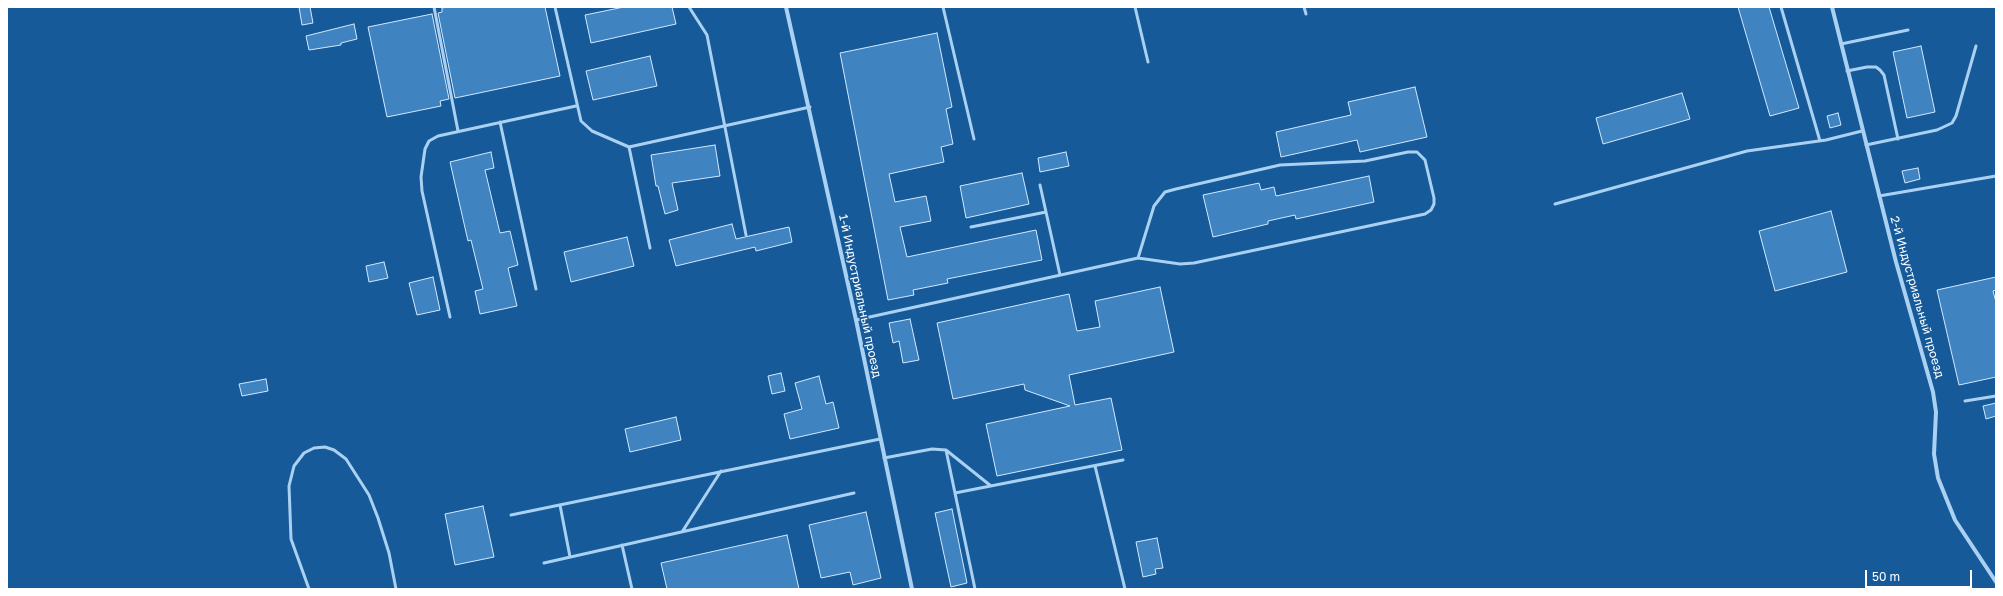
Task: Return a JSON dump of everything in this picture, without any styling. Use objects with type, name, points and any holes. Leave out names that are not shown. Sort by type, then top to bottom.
[{"type":"street","name":"1-й Индустриальный проезд","points":[[786,7],[810,108],[856,320],[912,589]]},
{"type":"street","name":"2-й Индустриальный проезд","points":[[1832,7],[1879,196],[1933,392],[1936,412],[1934,454],[1938,478],[1955,520],[1996,582]]},
{"type":"lane","points":[[434,7],[458,131]]},
{"type":"lane","points":[[555,7],[576,106],[581,121],[585,127],[629,147],[810,108]]},
{"type":"lane","points":[[689,7],[707,35],[746,235]]},
{"type":"lane","points":[[944,7],[974,140]]},
{"type":"lane","points":[[1135,7],[1148,62]]},
{"type":"lane","points":[[1304,7],[1306,14]]},
{"type":"lane","points":[[1781,7],[1820,141]]},
{"type":"lane","points":[[1841,44],[1908,30]]},
{"type":"lane","points":[[1866,145],[1937,130],[1952,123],[1956,116],[1976,46]]},
{"type":"lane","points":[[1847,71],[1867,67],[1876,67],[1884,75],[1898,138]]},
{"type":"lane","points":[[450,317],[421,177],[425,149],[430,141],[438,136],[576,106]]},
{"type":"lane","points":[[500,122],[536,289]]},
{"type":"lane","points":[[1555,204],[1746,152],[1820,141],[1862,130]]},
{"type":"lane","points":[[629,147],[650,248]]},
{"type":"lane","points":[[856,320],[1138,258],[1180,264],[1194,263],[1425,214],[1431,210],[1434,204],[1434,198],[1425,160],[1416,152],[1408,152],[1365,161],[1280,165],[1165,192],[1156,202],[1138,258]]},
{"type":"lane","points":[[1879,196],[1996,176]]},
{"type":"lane","points":[[1040,185],[1060,275]]},
{"type":"lane","points":[[971,227],[1046,212]]},
{"type":"lane","points":[[1965,401],[1996,396]]},
{"type":"lane","points":[[511,515],[880,438]]},
{"type":"lane","points":[[309,589],[291,539],[289,486],[294,466],[304,453],[314,448],[325,447],[334,450],[346,459],[369,495],[378,518],[396,589]]},
{"type":"lane","points":[[884,458],[932,449],[946,450],[991,486]]},
{"type":"lane","points":[[946,450],[975,589]]},
{"type":"lane","points":[[955,493],[1123,460]]},
{"type":"lane","points":[[1095,466],[1125,589]]},
{"type":"lane","points":[[682,532],[721,471]]},
{"type":"lane","points":[[544,563],[854,493]]},
{"type":"lane","points":[[560,505],[570,557]]},
{"type":"lane","points":[[622,545],[632,589]]},
{"type":"building","points":[[299,7],[310,7],[313,23],[302,25]]},
{"type":"building","points":[[545,7],[560,76],[455,98],[438,13],[442,12],[442,8]]},
{"type":"building","points":[[624,7],[672,7],[676,24],[591,43],[585,15]]},
{"type":"building","points":[[1738,7],[1769,7],[1799,108],[1770,116]]},
{"type":"building","points":[[432,14],[449,99],[440,101],[441,106],[387,117],[368,27]]},
{"type":"building","points":[[354,24],[357,39],[341,43],[341,45],[309,50],[306,36]]},
{"type":"building","points":[[937,33],[952,107],[946,109],[953,144],[941,147],[944,162],[889,174],[895,202],[926,196],[931,221],[900,227],[907,257],[1036,230],[1042,260],[947,279],[948,283],[913,290],[914,295],[888,300],[840,53]]},
{"type":"building","points":[[1921,46],[1935,112],[1907,118],[1893,52]]},
{"type":"building","points":[[650,56],[657,86],[593,100],[586,71]]},
{"type":"building","points":[[1415,87],[1427,137],[1360,152],[1357,140],[1281,157],[1276,132],[1351,115],[1348,102]]},
{"type":"building","points":[[1682,93],[1690,119],[1603,144],[1596,118]]},
{"type":"building","points":[[1838,113],[1841,125],[1830,128],[1827,116]]},
{"type":"building","points":[[715,145],[720,176],[672,183],[678,210],[665,214],[658,186],[656,186],[651,155]]},
{"type":"building","points":[[491,152],[494,168],[485,170],[500,233],[510,231],[518,265],[508,268],[517,306],[480,314],[475,291],[483,289],[471,240],[468,241],[450,162]]},
{"type":"building","points":[[1066,152],[1069,166],[1040,172],[1038,158]]},
{"type":"building","points":[[1918,168],[1920,179],[1905,183],[1902,171]]},
{"type":"building","points":[[1022,173],[1029,204],[966,218],[960,186]]},
{"type":"building","points":[[1369,176],[1374,202],[1296,219],[1295,215],[1268,221],[1268,224],[1213,237],[1203,195],[1259,183],[1261,190],[1274,187],[1276,196]]},
{"type":"building","points":[[1831,211],[1847,272],[1775,291],[1759,231]]},
{"type":"building","points":[[732,224],[736,239],[789,227],[792,242],[756,251],[755,247],[676,266],[669,240]]},
{"type":"building","points":[[627,237],[634,266],[571,282],[564,252]]},
{"type":"building","points":[[384,262],[388,278],[369,282],[366,266]]},
{"type":"building","points":[[433,277],[440,310],[417,315],[409,283]]},
{"type":"building","points":[[1996,277],[1996,290],[1993,291],[1996,302],[1996,377],[1959,385],[1937,290]]},
{"type":"building","points":[[1160,287],[1174,352],[1069,375],[1075,405],[1111,398],[1122,450],[997,476],[986,424],[1070,406],[1025,390],[1024,384],[953,399],[937,323],[1069,294],[1077,331],[1100,327],[1095,301]]},
{"type":"building","points":[[910,319],[919,360],[903,363],[899,341],[893,343],[889,323]]},
{"type":"building","points":[[781,373],[785,391],[772,394],[768,376]]},
{"type":"building","points":[[819,376],[826,404],[833,402],[839,428],[790,439],[784,414],[802,409],[795,383]]},
{"type":"building","points":[[266,379],[268,391],[242,396],[239,384]]},
{"type":"building","points":[[1996,403],[1996,416],[1986,419],[1983,406]]},
{"type":"building","points":[[676,417],[681,440],[630,452],[625,429]]},
{"type":"building","points":[[483,506],[494,557],[455,565],[445,514]]},
{"type":"building","points":[[952,509],[967,583],[951,587],[935,513]]},
{"type":"building","points":[[866,512],[881,578],[853,585],[850,572],[821,578],[809,525]]},
{"type":"building","points":[[787,535],[799,589],[667,589],[661,563]]},
{"type":"building","points":[[1157,538],[1163,568],[1155,569],[1156,574],[1143,577],[1136,542]]}]
